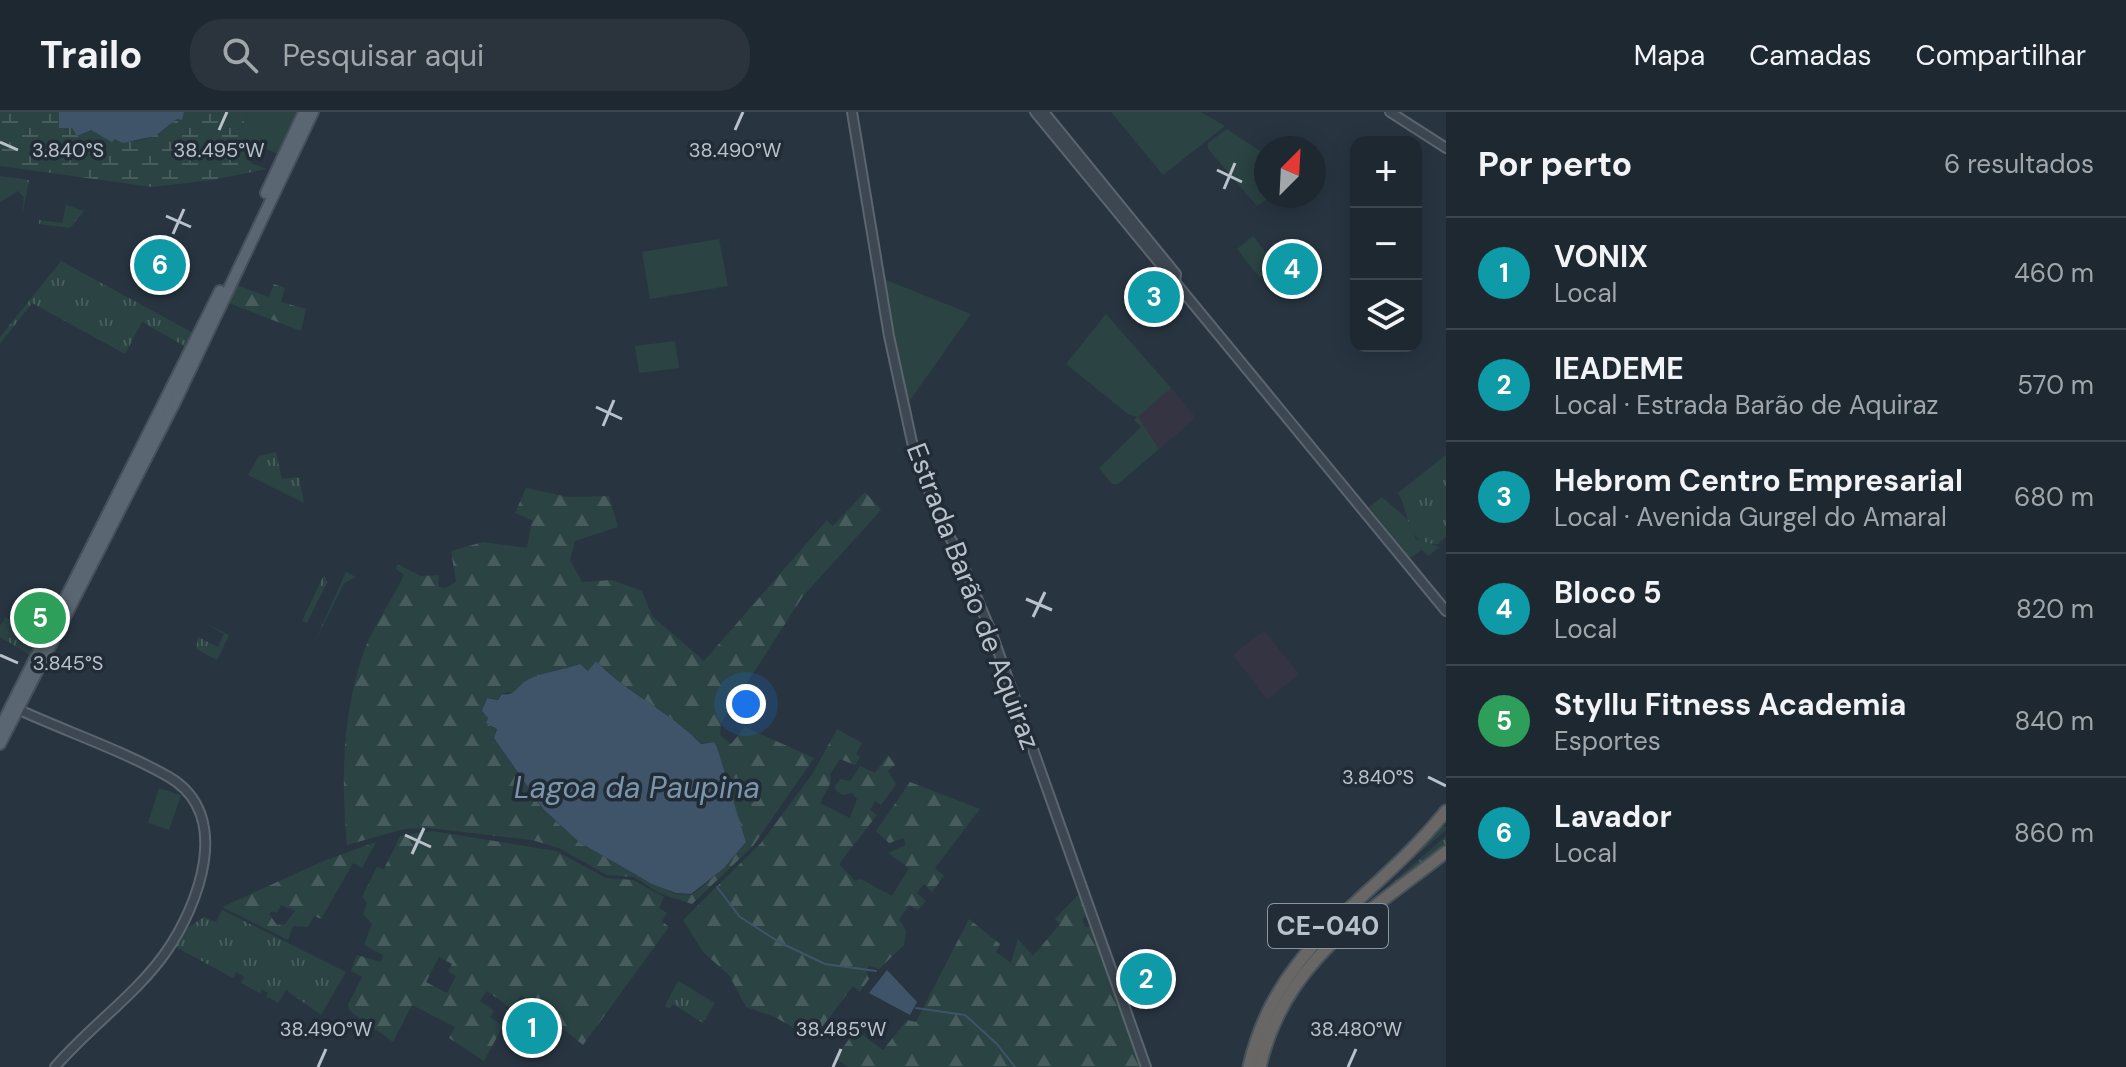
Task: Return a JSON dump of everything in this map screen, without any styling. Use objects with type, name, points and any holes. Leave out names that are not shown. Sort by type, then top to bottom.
[{"type":"highway","name":"CE-040","points":[[1249,1067],[1262,1023],[1293,966],[1324,931],[1446,811]]},
{"type":"highway","name":"CE-040","points":[[1260,1067],[1281,1009],[1316,957],[1341,932],[1446,852]]},
{"type":"main road","points":[[208,326],[304,112]]},
{"type":"main road","points":[[0,744],[15,708],[313,112]]},
{"type":"main road","points":[[0,728],[15,708]]},
{"type":"street","name":"Estrada Barão de Aquiraz","points":[[852,112],[889,336],[912,442],[938,517],[961,558],[992,634],[1146,1067]]},
{"type":"street","points":[[1035,112],[1446,611]]},
{"type":"street","points":[[1044,112],[1176,274],[1175,282]]},
{"type":"street","points":[[1390,112],[1446,148]]},
{"type":"street","points":[[15,708],[175,782],[193,802],[205,832],[206,852],[195,896],[165,953],[55,1067]]},
{"type":"shaded area","points":[[1171,388],[1196,418],[1159,449],[1137,417]]},
{"type":"shaded area","points":[[1264,630],[1299,674],[1267,700],[1233,655]]},
{"type":"green space","points":[[0,112],[59,112],[63,126],[72,128],[78,136],[83,132],[95,131],[132,141],[156,134],[177,119],[182,119],[184,112],[249,112],[238,135],[245,138],[251,163],[267,169],[152,187],[0,166]]},
{"type":"green space","points":[[249,112],[300,112],[279,155],[238,135]]},
{"type":"green space","points":[[1111,112],[1201,112],[1225,126],[1163,175]]},
{"type":"green space","points":[[1227,129],[1254,147],[1254,203],[1208,149],[1208,143]]},
{"type":"green space","points":[[0,176],[29,180],[22,216],[24,197],[18,191],[0,202]]},
{"type":"green space","points":[[66,205],[84,211],[70,228],[39,224],[39,220],[62,223]]},
{"type":"green space","points":[[1253,236],[1276,265],[1260,278],[1237,249]]},
{"type":"green space","points":[[719,239],[728,286],[650,299],[642,252]]},
{"type":"green space","points":[[61,261],[195,334],[188,348],[142,322],[125,354],[32,303],[0,344],[0,337]]},
{"type":"green space","points":[[884,281],[971,314],[908,403]]},
{"type":"green space","points":[[274,284],[285,288],[281,302],[306,309],[301,331],[229,303],[237,285],[269,297]]},
{"type":"green space","points":[[1106,314],[1171,388],[1138,417],[1159,449],[1118,484],[1112,484],[1099,468],[1141,427],[1134,420],[1137,417],[1128,414],[1066,364]]},
{"type":"green space","points":[[675,341],[679,368],[639,373],[635,346]]},
{"type":"green space","points":[[276,452],[282,479],[299,477],[304,503],[248,475],[259,456]]},
{"type":"green space","points":[[1446,455],[1446,536],[1438,544],[1427,543],[1413,534],[1398,493]]},
{"type":"green space","points":[[526,488],[568,497],[609,496],[618,527],[575,541],[570,560],[582,582],[612,580],[642,591],[652,616],[704,661],[827,520],[833,526],[865,492],[881,510],[803,596],[721,723],[720,735],[731,744],[745,727],[814,758],[753,846],[692,904],[661,894],[634,877],[607,875],[559,848],[532,840],[429,828],[404,829],[347,845],[344,771],[351,699],[368,641],[404,575],[396,569],[397,564],[421,576],[439,575],[438,587],[446,588],[456,582],[451,551],[483,542],[527,548],[532,520],[515,513]],"holes":[[[596,661],[701,743],[714,742],[717,747],[746,842],[723,869],[692,895],[676,894],[645,880],[579,842],[544,811],[494,738],[496,729],[486,723],[488,718],[482,711],[487,698],[498,699],[502,693],[514,692],[528,679],[559,673],[579,664],[588,671]]]},
{"type":"green space","points":[[1382,497],[1406,518],[1416,539],[1440,547],[1428,556],[1422,550],[1410,558],[1369,507]]},
{"type":"green space","points":[[346,572],[356,577],[344,583],[313,646]]},
{"type":"green space","points":[[324,575],[327,582],[307,623],[302,621]]},
{"type":"green space","points":[[6,617],[40,641],[32,656],[0,637],[0,626]]},
{"type":"green space","points":[[205,623],[229,635],[217,660],[196,649],[198,637],[218,647],[224,634]]},
{"type":"green space","points":[[837,729],[862,743],[856,754],[860,757],[855,765],[840,759],[830,774],[831,782],[820,803],[850,818],[857,799],[852,793],[842,795],[834,788],[840,779],[850,781],[860,766],[875,773],[888,755],[895,765],[888,771],[896,784],[881,805],[875,801],[870,810],[877,815],[839,864],[855,881],[861,879],[892,896],[909,868],[888,853],[905,845],[904,838],[889,843],[876,831],[910,782],[980,809],[935,868],[944,876],[932,892],[924,884],[917,893],[926,901],[918,910],[909,905],[899,919],[906,931],[904,945],[879,969],[869,966],[866,972],[869,979],[860,992],[853,986],[819,1031],[813,1029],[814,1022],[803,1019],[799,1031],[775,1017],[746,1007],[729,975],[704,953],[683,920],[761,843],[813,773]]},
{"type":"green space","points":[[159,788],[181,795],[169,830],[148,823]]},
{"type":"green space","points":[[1446,826],[1446,830],[1336,925],[1438,827]]},
{"type":"green space","points":[[432,831],[556,851],[606,878],[633,880],[664,897],[659,908],[667,913],[662,921],[669,927],[583,1045],[521,995],[513,1010],[487,991],[480,1001],[494,1011],[490,1017],[503,1026],[484,1061],[449,1038],[455,1027],[412,1005],[393,1042],[350,1011],[348,1005],[362,977],[351,971],[357,955],[381,962],[383,955],[364,945],[372,924],[363,914],[367,903],[362,897],[377,867],[384,869],[400,836]],"holes":[[[439,957],[452,964],[448,971],[456,976],[447,993],[426,982]]]},
{"type":"green space","points":[[1446,836],[1446,846],[1340,928]]},
{"type":"green space","points":[[376,842],[362,868],[353,863],[321,919],[314,916],[308,927],[293,926],[288,940],[222,907],[326,860]],"holes":[[[281,905],[295,911],[285,924],[277,925],[269,914],[272,911],[277,913]]]},
{"type":"green space","points":[[1081,892],[1089,913],[1082,919],[1085,927],[1092,925],[1150,1067],[848,1067],[835,1058],[856,1030],[883,1050],[907,1020],[916,1022],[969,919],[1000,944],[996,952],[1011,963],[1018,939],[1033,956],[1060,924],[1055,919]]},
{"type":"green space","points":[[222,910],[346,972],[321,1015],[286,990],[278,1003],[266,996],[268,993],[262,989],[260,993],[241,983],[244,977],[236,972],[233,978],[174,946],[183,931],[204,917],[216,922]]},
{"type":"green space","points":[[678,981],[715,1003],[703,1023],[673,1004],[669,1009],[665,1006]]},
{"type":"water","points":[[59,112],[184,112],[182,120],[177,119],[155,136],[123,143],[115,139],[112,142],[91,130],[77,136],[72,128],[59,128]]},
{"type":"water","name":"Lagoa da Paupina","points":[[596,661],[701,744],[714,742],[717,747],[746,842],[723,869],[691,894],[676,893],[652,884],[579,842],[544,810],[494,738],[497,729],[486,723],[488,718],[482,711],[487,698],[498,700],[502,694],[513,692],[529,679],[580,664],[588,671]]},
{"type":"water","points":[[887,970],[917,1002],[910,1015],[869,993]]},
{"type":"waterway","points":[[717,887],[740,917],[779,942],[825,964],[876,971]]},
{"type":"waterway","points":[[916,1008],[965,1015],[997,1044],[1015,1067]]},
{"type":"place","name":"Lavador","points":[[160,265]]},
{"type":"place","name":"Bloco 5","points":[[1292,269]]},
{"type":"place","name":"Hebrom Centro Empresarial","points":[[1154,297]]},
{"type":"place","name":"Styllu Fitness Academia","points":[[40,618]]},
{"type":"place","name":"IEADEME","points":[[1146,979]]},
{"type":"place","name":"VONIX","points":[[532,1028]]}]
